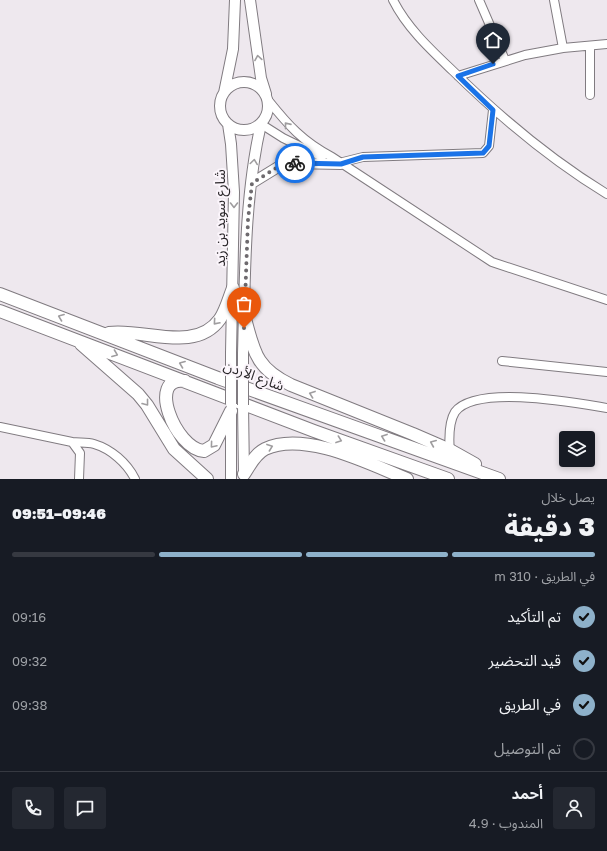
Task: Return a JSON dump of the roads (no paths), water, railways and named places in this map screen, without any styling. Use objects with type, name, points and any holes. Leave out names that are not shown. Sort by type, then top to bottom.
[{"type":"highway","points":[[104,334],[123,332],[176,337],[196,335],[211,328],[220,318],[233,288]]},
{"type":"highway","name":"شارع الأردن","points":[[0,294],[218,378],[450,456],[499,479]]},
{"type":"highway","name":"شارع الأردن","points":[[0,311],[314,431],[448,479]]},
{"type":"highway","points":[[244,315],[256,357],[274,376],[291,386],[505,479]]},
{"type":"highway","points":[[76,339],[138,394],[147,405],[174,449],[207,479]]},
{"type":"highway","points":[[188,382],[180,380],[171,384],[167,390],[166,399],[170,416],[177,430],[196,449],[204,451],[214,445],[231,407]]},
{"type":"highway","points":[[244,477],[257,455],[264,449],[294,443],[328,449],[407,479]]},
{"type":"main road","points":[[235,0],[233,49],[220,107],[221,113],[228,124],[241,130],[248,130],[261,124],[267,115],[267,98],[261,78],[250,0]]},
{"type":"main road","points":[[223,94],[234,84],[249,83],[262,90],[267,98]]},
{"type":"main road","name":"شارع سويد بن زيد","points":[[228,124],[232,144],[234,185],[231,353],[231,479]]},
{"type":"main road","name":"شارع سويد بن زيد","points":[[244,477],[243,354],[248,220],[261,124]]},
{"type":"main road","points":[[252,183],[278,167],[291,163],[341,164]]},
{"type":"street","points":[[393,0],[405,21],[428,47],[493,110],[565,166],[607,194]]},
{"type":"street","points":[[479,0],[505,60]]},
{"type":"street","points":[[554,0],[563,48]]},
{"type":"street","points":[[458,76],[505,60],[563,48],[607,44]]},
{"type":"street","points":[[590,46],[590,94]]},
{"type":"street","points":[[267,98],[291,129],[302,139],[492,262],[607,300]]},
{"type":"street","points":[[261,124],[312,153],[341,164],[363,157],[483,153],[489,146],[493,110]]},
{"type":"street","points":[[502,361],[607,372]]},
{"type":"street","points":[[450,456],[452,419],[459,408],[473,401],[514,397],[607,408]]},
{"type":"street","points":[[0,427],[72,442],[92,443],[110,451],[130,469],[135,479]]},
{"type":"street","points":[[72,442],[80,453],[79,479]]}]
